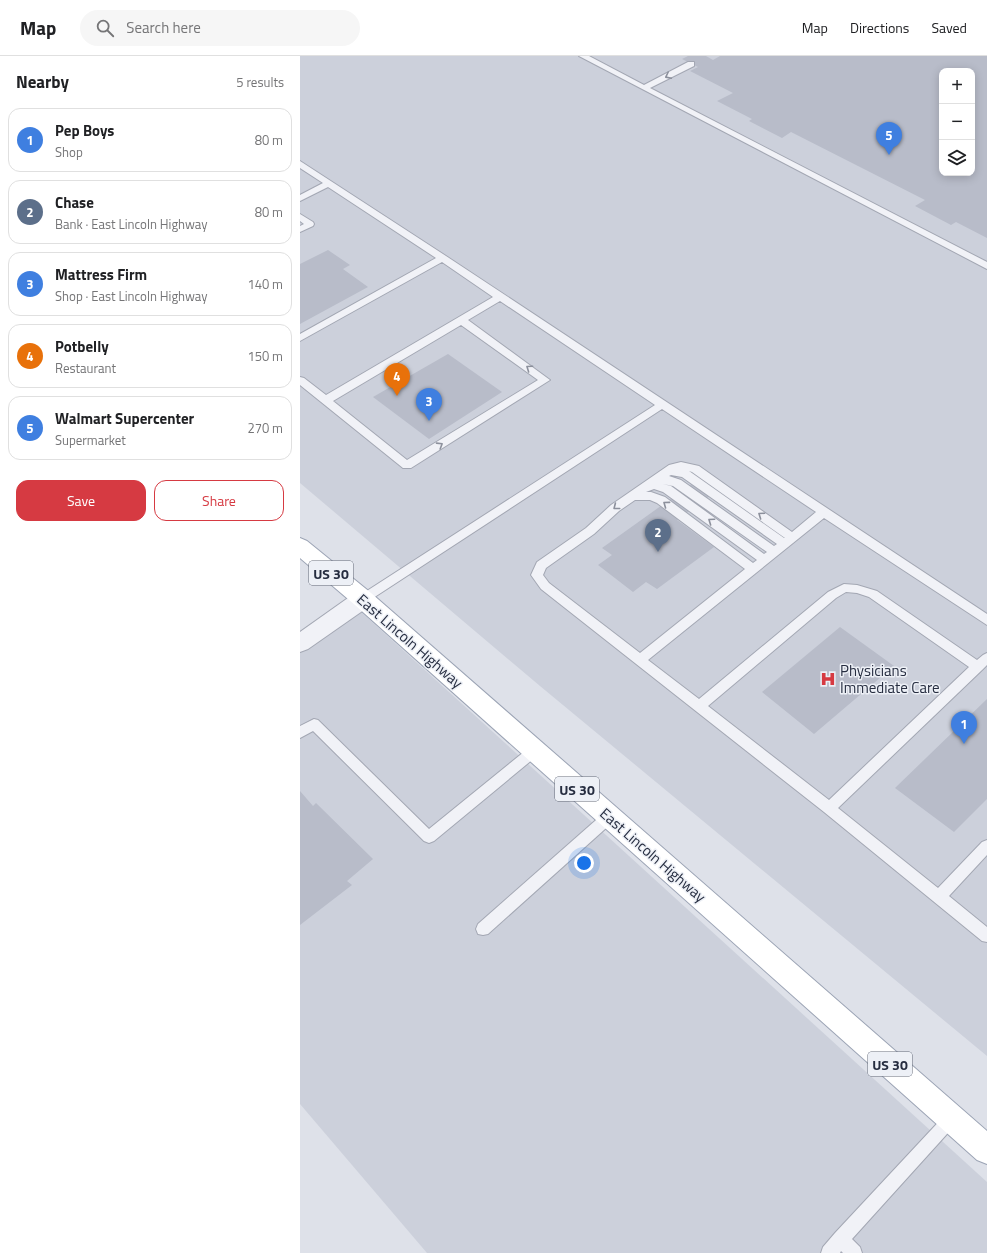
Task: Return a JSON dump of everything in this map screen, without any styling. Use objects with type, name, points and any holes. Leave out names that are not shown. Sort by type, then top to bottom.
[{"type":"main road","name":"East Lincoln Highway","points":[[300,546],[363,599],[609,817],[793,977],[987,1150]]},
{"type":"street","points":[[300,643],[363,599]]},
{"type":"lane","points":[[586,56],[644,88],[987,266]]},
{"type":"lane","points":[[644,88],[691,64]]},
{"type":"lane","points":[[300,164],[987,620]]},
{"type":"lane","points":[[300,198],[329,183]]},
{"type":"lane","points":[[300,217],[310,224],[300,229]]},
{"type":"lane","points":[[300,338],[442,258]]},
{"type":"lane","points":[[326,400],[462,321],[500,297]]},
{"type":"lane","points":[[300,380],[407,465],[545,380],[462,321]]},
{"type":"lane","points":[[363,599],[662,405]]},
{"type":"lane","points":[[788,540],[695,469],[681,466],[673,468],[615,508],[590,532],[541,565],[537,575],[545,586],[829,808],[987,936]]},
{"type":"lane","points":[[660,477],[677,483],[775,552]]},
{"type":"lane","points":[[642,489],[654,486],[667,489],[765,560]]},
{"type":"lane","points":[[631,496],[651,496],[661,500],[753,569]]},
{"type":"lane","points":[[640,660],[824,512]]},
{"type":"lane","points":[[699,706],[832,595],[844,588],[857,589],[873,594],[978,667]]},
{"type":"lane","points":[[829,808],[987,658]]},
{"type":"lane","points":[[300,734],[314,724],[429,837],[534,751]]},
{"type":"lane","points":[[483,930],[609,817]]},
{"type":"lane","points":[[939,897],[987,846]]},
{"type":"lane","points":[[828,1253],[951,1119]]},
{"type":"lane","points":[[841,1239],[854,1253]]},
{"type":"shaded area","points":[[300,56],[987,56],[987,1056],[540,686],[300,483]]},
{"type":"shaded area","points":[[359,610],[987,1182],[987,1253],[427,1253],[300,1104],[300,650]]},
{"type":"building","points":[[688,56],[706,56],[713,60],[720,56],[987,56],[987,238],[956,222],[951,225],[915,206],[925,200],[791,132],[782,138],[749,121],[752,119],[717,101],[733,93],[690,71],[698,67],[682,59]]},
{"type":"building","points":[[328,250],[350,265],[343,269],[368,287],[300,324],[300,264]]},
{"type":"building","points":[[448,354],[502,392],[429,439],[373,397]]},
{"type":"building","points":[[700,478],[718,490],[677,520],[714,547],[657,589],[646,582],[633,592],[598,565],[612,555],[602,548]]},
{"type":"building","name":"Physicians Immediate Care","points":[[840,627],[894,666],[814,734],[762,692]]},
{"type":"building","points":[[987,699],[987,799],[954,832],[895,788]]},
{"type":"building","points":[[300,791],[313,806],[316,803],[373,859],[347,881],[352,885],[300,925]]},
{"type":"place","name":"Walmart Supercenter","points":[[889,155]]},
{"type":"place","name":"Potbelly","points":[[397,396]]},
{"type":"place","name":"Mattress Firm","points":[[429,421]]},
{"type":"place","name":"Chase","points":[[658,552]]},
{"type":"place","name":"Physicians Immediate Care","points":[[828,679]]},
{"type":"place","name":"Pep Boys","points":[[964,744]]}]
